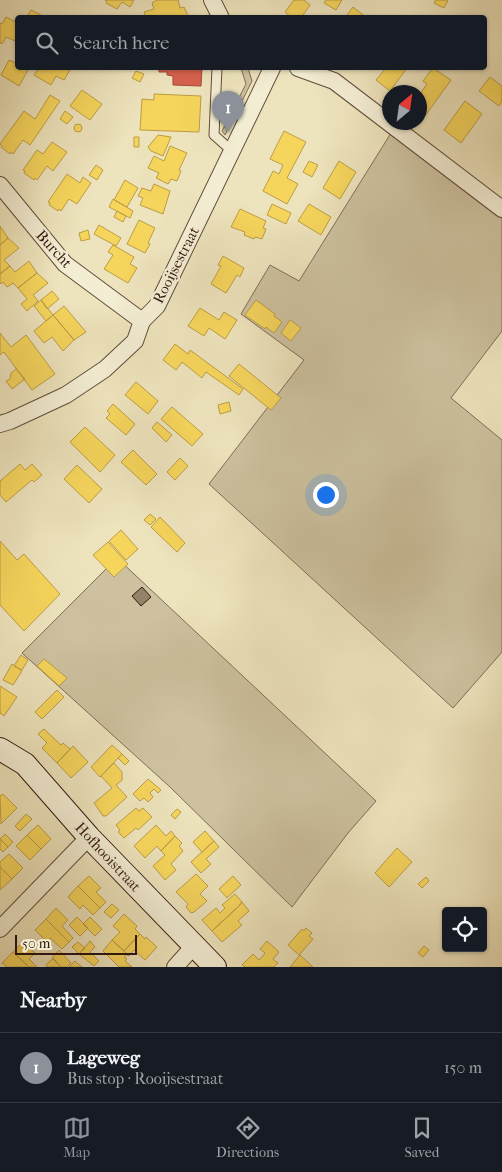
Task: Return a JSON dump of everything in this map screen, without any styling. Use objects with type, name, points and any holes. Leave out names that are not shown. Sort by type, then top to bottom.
[{"type":"street","points":[[212,0],[219,15]]},
{"type":"street","name":"Rooijsestraat","points":[[0,424],[66,395],[106,369],[135,341],[142,320],[157,306],[271,70]]},
{"type":"street","points":[[304,70],[334,81],[502,209]]},
{"type":"street","name":"Burcht","points":[[0,185],[65,264],[142,320]]},
{"type":"street","name":"Hofhooistraat","points":[[0,749],[24,764],[89,837],[214,967]]},
{"type":"street","points":[[0,929],[89,837]]},
{"type":"street","points":[[175,967],[193,946]]},
{"type":"lane","points":[[217,70],[214,135],[232,151]]},
{"type":"shaded area","points":[[242,70],[249,70],[252,81],[225,135],[222,131],[246,84]]},
{"type":"shaded area","points":[[391,133],[502,216],[502,331],[451,398],[502,440],[502,652],[453,708],[209,484],[304,360],[241,314],[270,265],[299,281]]},
{"type":"shaded area","points":[[117,558],[376,801],[348,833],[292,907],[170,787],[22,653]]},
{"type":"building: Homes","points":[[105,0],[134,0],[130,7],[122,2],[117,9],[106,3]]},
{"type":"building: Homes","points":[[157,0],[178,0],[180,8],[184,7],[188,15],[145,15],[144,12],[154,9],[152,3]]},
{"type":"building: Homes","points":[[294,0],[304,0],[310,5],[303,15],[288,15],[285,12]]},
{"type":"building: Homes","points":[[326,0],[342,0],[336,10],[324,3]]},
{"type":"building: Homes","points":[[436,0],[448,0],[444,8],[434,3]]},
{"type":"building: Homes","points":[[353,7],[363,15],[347,15]]},
{"type":"building: Homes","points":[[31,10],[40,15],[28,15]]},
{"type":"building: Homes","points":[[6,17],[15,22],[15,41],[6,37],[2,44],[0,43],[0,23],[2,24]]},
{"type":"building: Homes","points":[[9,60],[15,63],[15,70],[28,70],[19,86],[1,75]]},
{"type":"building: Homes","points":[[38,70],[70,70],[64,80],[56,76],[51,85],[34,75]]},
{"type":"building: Homes","points":[[384,70],[406,70],[394,85],[382,85],[376,80]]},
{"type":"building: Homes","points":[[431,70],[436,70],[451,80],[427,113],[426,85],[423,81]]},
{"type":"building: Homes","points":[[136,71],[144,74],[140,82],[132,78]]},
{"type":"building: Homes","points":[[490,77],[502,86],[502,101],[499,106],[479,91]]},
{"type":"building: Homes","points":[[82,90],[102,104],[90,120],[70,106]]},
{"type":"building: Homes","points":[[154,94],[201,96],[199,132],[140,130],[142,99],[154,100]]},
{"type":"building: Homes","points":[[50,95],[60,101],[30,145],[23,140],[13,154],[11,152],[10,154],[1,147],[0,144],[24,111],[35,119]]},
{"type":"building: Homes","points":[[465,101],[482,114],[461,143],[444,130]]},
{"type":"building: Homes","points":[[65,111],[73,117],[67,124],[60,119]]},
{"type":"building: Homes","points":[[78,124],[82,128],[78,132],[74,128]]},
{"type":"building: Homes","points":[[284,131],[306,142],[287,178],[298,184],[287,204],[263,191],[273,171],[279,174],[283,165],[270,159]]},
{"type":"building: Homes","points":[[158,135],[171,137],[163,156],[151,151],[148,147]]},
{"type":"building: Homes","points":[[134,137],[139,137],[139,147],[134,147]]},
{"type":"building: Homes","points":[[52,142],[67,152],[53,171],[47,166],[37,180],[35,178],[34,180],[24,173],[25,171],[23,170],[37,150],[43,154]]},
{"type":"building: Homes","points":[[170,146],[187,153],[179,170],[181,171],[177,181],[171,179],[168,184],[156,178],[159,173],[148,168],[154,156],[164,161]]},
{"type":"building: Homes","points":[[309,161],[318,165],[312,177],[303,172]]},
{"type":"building: Homes","points":[[339,161],[356,172],[340,199],[323,188]]},
{"type":"building: Homes","points":[[96,165],[103,170],[97,180],[89,175]]},
{"type":"building: Homes","points":[[67,174],[80,183],[83,177],[91,183],[77,204],[69,199],[61,211],[59,209],[58,211],[49,205],[50,203],[48,202]]},
{"type":"building: Homes","points":[[125,180],[138,188],[127,207],[114,200]]},
{"type":"building: Homes","points":[[154,184],[170,191],[163,214],[140,205],[143,198],[138,196],[142,188],[151,191]]},
{"type":"building: Homes","points":[[113,199],[133,211],[130,218],[109,207]]},
{"type":"building: Homes","points":[[272,204],[291,213],[286,224],[267,215]]},
{"type":"building: Homes","points":[[309,204],[331,217],[321,235],[298,221]]},
{"type":"building: Homes","points":[[240,209],[266,221],[263,228],[266,229],[262,239],[255,237],[254,239],[244,235],[245,232],[231,227]]},
{"type":"building: Homes","points":[[117,211],[126,216],[123,222],[114,217]]},
{"type":"building: Homes","points":[[139,220],[155,228],[145,253],[127,244]]},
{"type":"building: Homes","points":[[99,225],[121,238],[116,246],[94,234]]},
{"type":"building: Homes","points":[[0,226],[8,238],[0,245]]},
{"type":"building: Homes","points":[[88,230],[90,239],[81,241],[79,233]]},
{"type":"building: Homes","points":[[8,238],[19,248],[4,260],[10,266],[0,274],[0,245]]},
{"type":"building: Homes","points":[[113,245],[134,257],[130,264],[137,268],[128,283],[104,269],[113,255],[108,252]]},
{"type":"building: Homes","points":[[223,256],[244,268],[240,277],[237,275],[226,293],[211,284],[221,266],[218,265]]},
{"type":"building: Homes","points":[[29,261],[37,273],[18,288],[13,283],[7,287],[3,282],[1,284],[0,274],[10,266],[15,272]]},
{"type":"building: Homes","points":[[37,273],[48,283],[33,295],[38,301],[27,311],[21,304],[27,299],[18,288]]},
{"type":"building: Homes","points":[[52,291],[59,299],[47,309],[41,300]]},
{"type":"building: Homes","points":[[41,300],[53,315],[46,321],[34,306]]},
{"type":"building: Homes","points":[[256,300],[275,314],[274,316],[282,322],[274,333],[245,315]]},
{"type":"building: Homes","points":[[64,306],[86,332],[74,340],[53,315]]},
{"type":"building: Homes","points":[[200,308],[219,320],[224,312],[237,320],[225,339],[209,328],[204,336],[188,326]]},
{"type":"building: Homes","points":[[53,315],[74,340],[63,351],[52,337],[44,343],[34,331]]},
{"type":"building: Homes","points":[[290,320],[301,328],[291,341],[281,333]]},
{"type":"building: Homes","points":[[0,333],[11,347],[26,335],[55,374],[32,390],[4,352],[0,355]]},
{"type":"building: Homes","points":[[175,344],[188,354],[190,350],[243,389],[239,395],[206,372],[202,378],[182,362],[176,370],[163,360]]},
{"type":"building: Homes","points":[[239,364],[281,398],[271,410],[229,376]]},
{"type":"building: Homes","points":[[16,369],[25,379],[12,389],[6,381],[10,379],[11,373]]},
{"type":"building: Homes","points":[[136,382],[158,401],[148,414],[125,395]]},
{"type":"building: Homes","points":[[229,402],[231,411],[220,414],[218,405]]},
{"type":"building: Homes","points":[[113,404],[135,424],[126,435],[106,418],[110,414],[107,411]]},
{"type":"building: Homes","points":[[172,407],[203,434],[192,446],[161,419]]},
{"type":"building: Homes","points":[[157,422],[172,435],[166,442],[152,428]]},
{"type":"building: Homes","points":[[85,427],[115,455],[100,472],[70,442]]},
{"type":"building: Homes","points":[[133,450],[157,474],[146,485],[121,462]]},
{"type":"building: Homes","points":[[180,458],[188,466],[175,480],[167,472]]},
{"type":"building: Homes","points":[[20,464],[25,470],[32,464],[42,475],[34,482],[32,480],[6,502],[0,495],[0,481]]},
{"type":"building: Homes","points":[[77,465],[102,489],[89,503],[64,479]]},
{"type":"building: Homes","points":[[150,514],[156,519],[150,525],[144,520]]},
{"type":"building: Homes","points":[[160,517],[185,543],[177,552],[151,527]]},
{"type":"building: Homes","points":[[121,530],[138,549],[126,560],[109,541]]},
{"type":"building: Homes","points":[[0,541],[17,560],[24,554],[60,594],[24,631],[0,605]]},
{"type":"building: Homes","points":[[108,542],[128,564],[114,577],[93,555]]},
{"type":"building: Homes","points":[[21,655],[28,660],[22,670],[14,666]]},
{"type":"building: Homes","points":[[44,659],[67,678],[59,686],[37,666]]},
{"type":"building: Homes","points":[[12,664],[22,671],[13,685],[3,680]]},
{"type":"building: Homes","points":[[0,686],[17,697],[4,716],[0,713]]},
{"type":"building: Homes","points":[[57,690],[64,697],[42,719],[35,712]]},
{"type":"building: Homes","points":[[44,729],[61,745],[63,743],[70,749],[57,763],[42,748],[47,743],[38,734]]},
{"type":"building: Homes","points":[[112,745],[122,754],[100,777],[91,767]]},
{"type":"building: Homes","points":[[73,746],[88,762],[71,778],[57,763]]},
{"type":"building: Homes","points":[[122,754],[129,761],[125,765],[118,758]]},
{"type":"building: Homes","points":[[114,763],[122,772],[122,780],[116,785],[127,797],[106,816],[103,816],[94,803],[112,788],[101,776]]},
{"type":"building: Homes","points":[[148,779],[161,790],[158,793],[154,789],[150,793],[153,797],[148,802],[144,798],[140,801],[133,794]]},
{"type":"building: Homes","points":[[3,794],[17,808],[1,824],[0,796]]},
{"type":"building: Homes","points":[[136,808],[139,811],[143,808],[152,817],[138,830],[136,828],[124,838],[118,832],[120,830],[116,825]]},
{"type":"building: Homes","points":[[177,809],[181,812],[175,819],[171,815]]},
{"type":"building: Homes","points":[[26,814],[32,819],[20,831],[15,826]]},
{"type":"building: Homes","points":[[38,825],[51,839],[41,849],[27,835]]},
{"type":"building: Homes","points":[[156,825],[166,836],[171,831],[175,836],[161,851],[157,846],[145,858],[134,846]]},
{"type":"building: Homes","points":[[205,831],[214,841],[202,852],[193,842]]},
{"type":"building: Homes","points":[[5,834],[13,842],[8,847],[0,839]]},
{"type":"building: Homes","points":[[27,835],[41,849],[30,860],[16,846]]},
{"type":"building: Homes","points":[[175,836],[182,843],[179,846],[183,851],[171,864],[176,870],[165,880],[153,866],[165,855],[161,851]]},
{"type":"building: Homes","points":[[0,839],[8,847],[3,852],[0,849]]},
{"type":"building: Homes","points":[[214,841],[219,847],[206,859],[211,864],[201,873],[191,862]]},
{"type":"building: Homes","points":[[397,848],[412,862],[389,887],[375,873]]},
{"type":"building: Homes","points":[[9,854],[23,868],[12,879],[0,867],[0,862]]},
{"type":"building: Homes","points":[[0,867],[12,879],[0,890]]},
{"type":"building: Homes","points":[[196,874],[208,886],[200,894],[207,901],[191,913],[186,907],[188,904],[176,892]]},
{"type":"building: Homes","points":[[89,876],[101,888],[96,892],[106,902],[100,908],[78,886]]},
{"type":"building: Homes","points":[[233,876],[241,885],[227,898],[219,889]]},
{"type":"building: Homes","points":[[426,877],[429,881],[422,888],[418,884]]},
{"type":"building: Homes","points":[[78,886],[100,908],[93,915],[83,905],[80,909],[68,897]]},
{"type":"building: Homes","points":[[235,894],[242,902],[212,931],[202,920],[216,908],[220,913],[225,908],[222,905]]},
{"type":"building: Homes","points":[[242,902],[249,911],[238,921],[242,925],[222,942],[212,931]]},
{"type":"building: Homes","points":[[112,904],[119,910],[111,918],[104,912]]},
{"type":"building: Homes","points":[[56,908],[68,920],[62,926],[73,938],[69,942],[46,919]]},
{"type":"building: Homes","points":[[124,914],[137,926],[135,929],[140,934],[124,951],[112,940],[120,932],[113,926]]},
{"type":"building: Homes","points":[[77,917],[88,928],[80,936],[69,925]]},
{"type":"building: Homes","points":[[90,917],[102,929],[95,936],[83,924]]},
{"type":"building: Homes","points":[[46,919],[69,942],[62,949],[50,938],[47,942],[35,930]]},
{"type":"building: Homes","points":[[306,928],[312,933],[309,936],[313,939],[299,955],[288,945],[302,929],[304,931]]},
{"type":"building: Homes","points":[[140,934],[157,947],[145,960],[134,950],[129,956],[124,951]]},
{"type":"building: Homes","points":[[112,940],[129,956],[124,957],[127,959],[125,961],[132,967],[119,967],[103,951]]},
{"type":"building: Homes","points":[[90,941],[95,947],[90,952],[99,961],[94,966],[79,954]]},
{"type":"building: Homes","points":[[267,941],[279,952],[273,959],[278,963],[274,967],[245,967],[242,965],[253,954],[259,960],[265,953],[260,949]]},
{"type":"building: Homes","points":[[23,942],[35,953],[29,959],[37,967],[29,967],[13,952]]},
{"type":"building: Homes","points":[[78,942],[85,948],[79,954],[72,947]]},
{"type":"building: Homes","points":[[424,946],[429,950],[423,957],[418,953]]},
{"type":"building: Homes","points":[[59,950],[71,963],[67,967],[61,967],[52,958]]},
{"type":"building: Homes","points":[[13,952],[29,967],[7,967],[2,963]]},
{"type":"building: Homes","points":[[300,955],[313,967],[290,967]]},
{"type":"building: Homes","points":[[53,958],[61,967],[47,967],[46,965]]},
{"type":"building: Homes","points":[[75,961],[78,964],[82,967],[69,967]]},
{"type":"building: Shops","points":[[159,70],[202,70],[201,86],[173,85],[173,76],[167,75],[167,72],[159,72]]},
{"type":"building: Other","points":[[142,587],[151,597],[141,606],[132,596]]},
{"type":"place","name":"Lageweg","points":[[228,132]]}]
